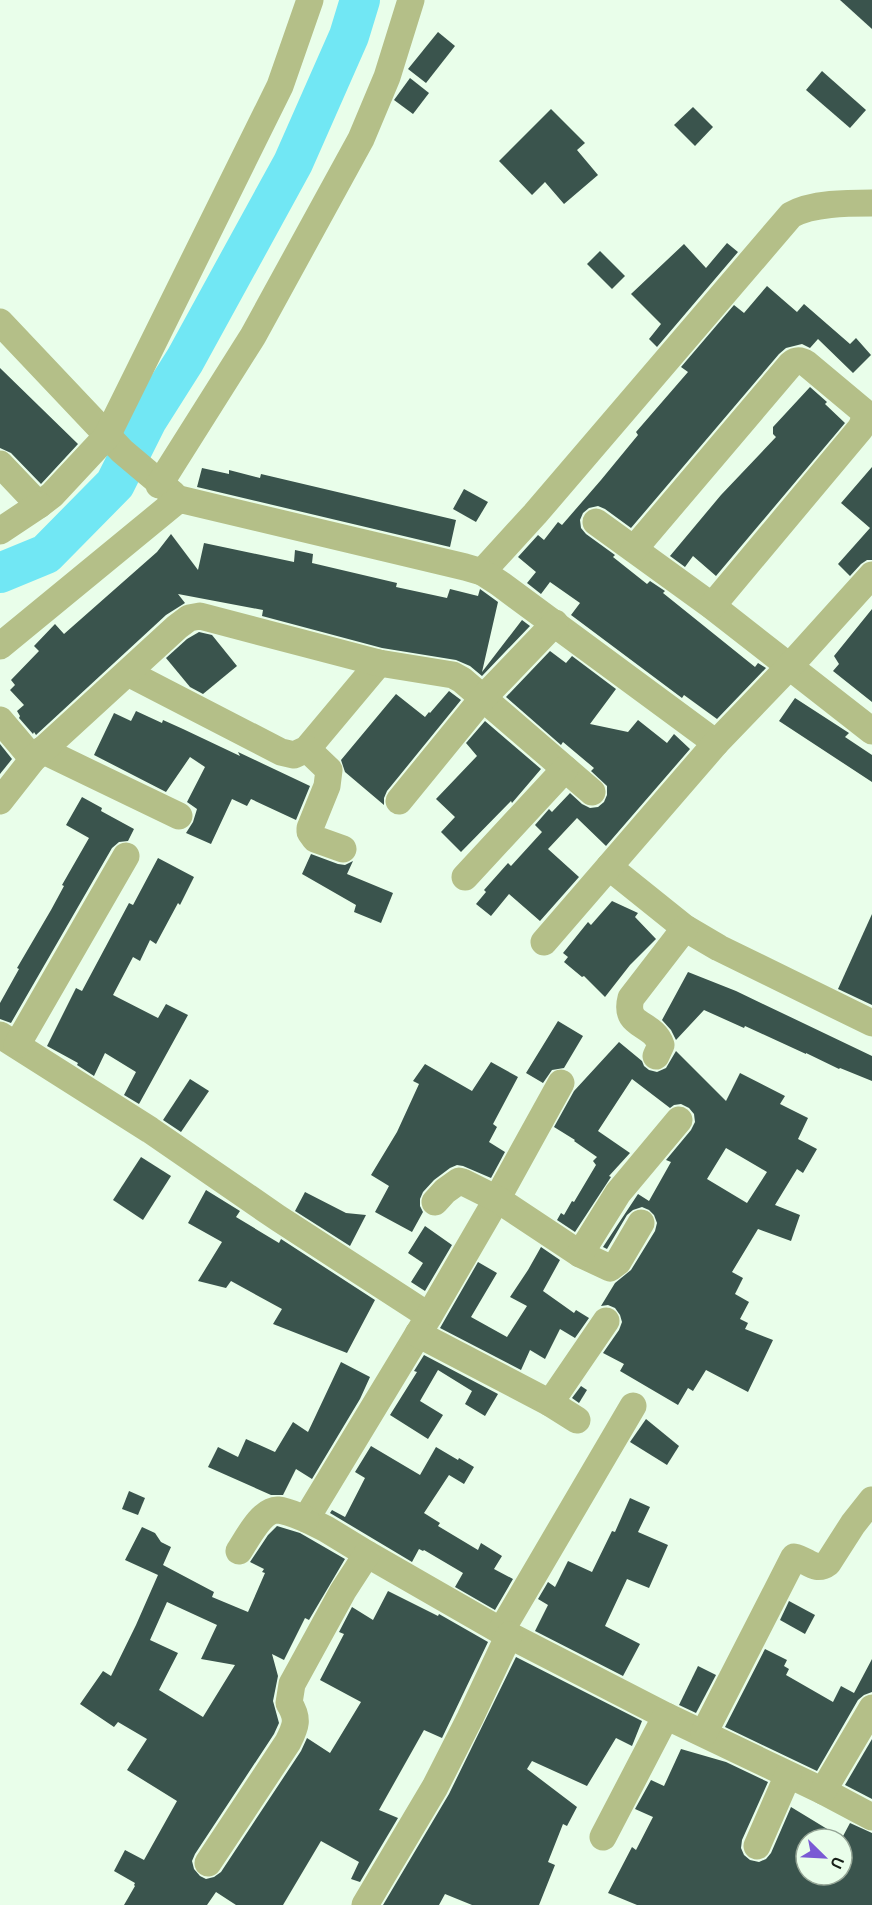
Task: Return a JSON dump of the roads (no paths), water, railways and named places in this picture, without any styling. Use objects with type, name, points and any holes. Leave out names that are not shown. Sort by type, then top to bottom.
[{"type":"street","points":[[0,531],[39,505],[114,444],[280,86],[310,0]]},
{"type":"street","points":[[0,646],[161,485],[253,336],[361,138],[387,76],[411,0]]},
{"type":"street","points":[[482,572],[535,514],[791,215],[808,208],[872,203]]},
{"type":"street","points":[[0,322],[114,444],[161,485],[482,572],[555,623],[716,743]]},
{"type":"street","points":[[634,549],[791,364],[801,360],[807,364],[862,410],[864,422],[712,606]]},
{"type":"street","points":[[0,464],[39,505]]},
{"type":"street","points":[[596,522],[712,606],[872,731]]},
{"type":"street","points":[[544,942],[716,743],[872,575]]},
{"type":"street","points":[[0,801],[37,755],[177,627],[189,618],[200,616],[379,663],[453,675],[462,680],[592,792]]},
{"type":"street","points":[[399,801],[483,698],[555,623]]},
{"type":"street","points":[[128,673],[282,752],[294,755],[307,749],[379,663]]},
{"type":"street","points":[[0,720],[37,755],[179,816]]},
{"type":"street","points":[[307,749],[329,770],[327,786],[310,828],[311,836],[343,849]]},
{"type":"street","points":[[465,877],[565,769]]},
{"type":"street","points":[[126,856],[9,1040],[150,1130],[278,1218],[424,1325],[577,1420]]},
{"type":"street","points":[[609,867],[685,928],[719,948],[872,1023]]},
{"type":"street","points":[[656,1056],[661,1045],[657,1035],[632,1017],[629,1008],[632,998],[685,928]]},
{"type":"street","points":[[306,1519],[424,1325],[561,1083]]},
{"type":"street","points":[[580,1254],[618,1193],[679,1120]]},
{"type":"street","points":[[435,1202],[459,1181],[497,1199],[580,1254],[607,1267],[614,1266],[641,1223]]},
{"type":"street","points":[[550,1403],[606,1321]]},
{"type":"street","points":[[365,1905],[435,1787],[470,1718],[505,1633],[633,1406]]},
{"type":"street","points":[[704,1733],[794,1557],[815,1567],[823,1567],[872,1500]]},
{"type":"street","points":[[239,1551],[261,1518],[271,1511],[278,1510],[306,1519],[505,1633],[666,1716],[872,1817]]},
{"type":"street","points":[[208,1863],[288,1742],[295,1728],[296,1719],[295,1711],[289,1702],[292,1684],[333,1608],[367,1554]]},
{"type":"street","points":[[823,1791],[872,1708]]},
{"type":"street","points":[[603,1837],[666,1716]]},
{"type":"street","points":[[757,1846],[788,1775]]},
{"type":"waterway","points":[[0,573],[46,554],[115,484],[147,420],[185,360],[293,163],[349,36],[360,0]]}]
